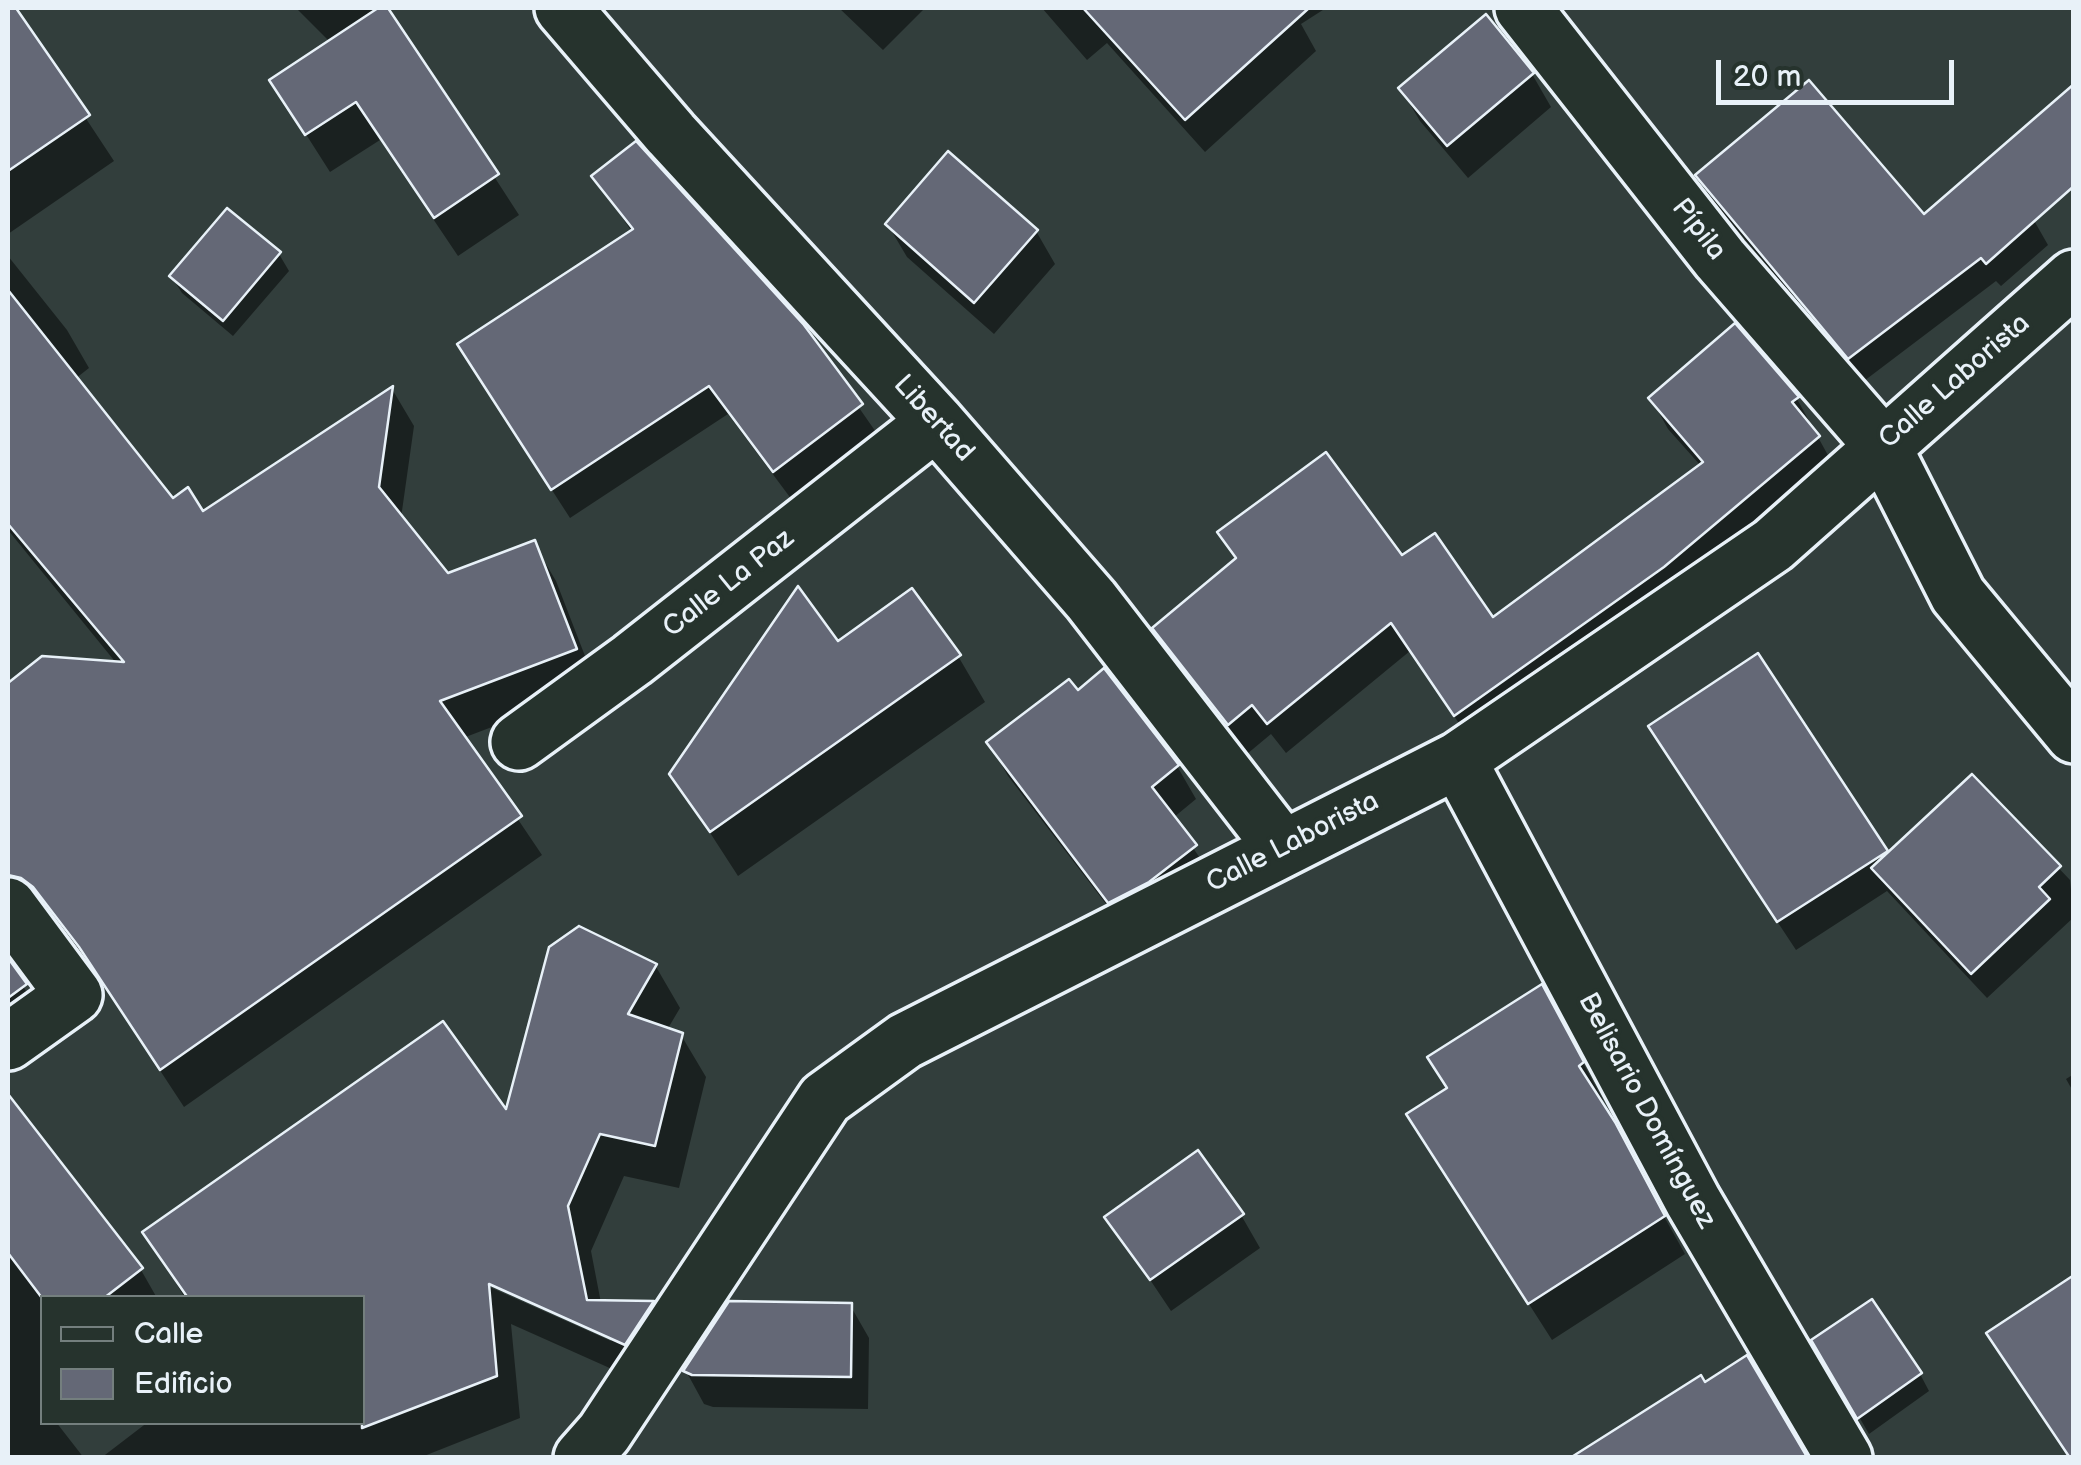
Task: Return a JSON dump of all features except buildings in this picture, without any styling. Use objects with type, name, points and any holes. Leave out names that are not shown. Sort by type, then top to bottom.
[{"type":"street","name":"Libertad","points":[[564,8],[671,134],[936,422],[1091,600],[1282,847]]},
{"type":"street","name":"Pípila","points":[[1523,8],[1720,260],[1882,446],[1958,594],[2074,735]]},
{"type":"street","name":"Calle Laborista","points":[[582,1458],[604,1433],[825,1098],[905,1042],[1458,760],[1773,545],[2074,278]]},
{"type":"street","name":"Calle La Paz","points":[[519,742],[632,660],[936,422]]},
{"type":"street","name":"Belisario Domínguez","points":[[1458,760],[1693,1201],[1844,1458]]},
{"type":"street","points":[[8,906],[74,995],[8,1042]]}]
